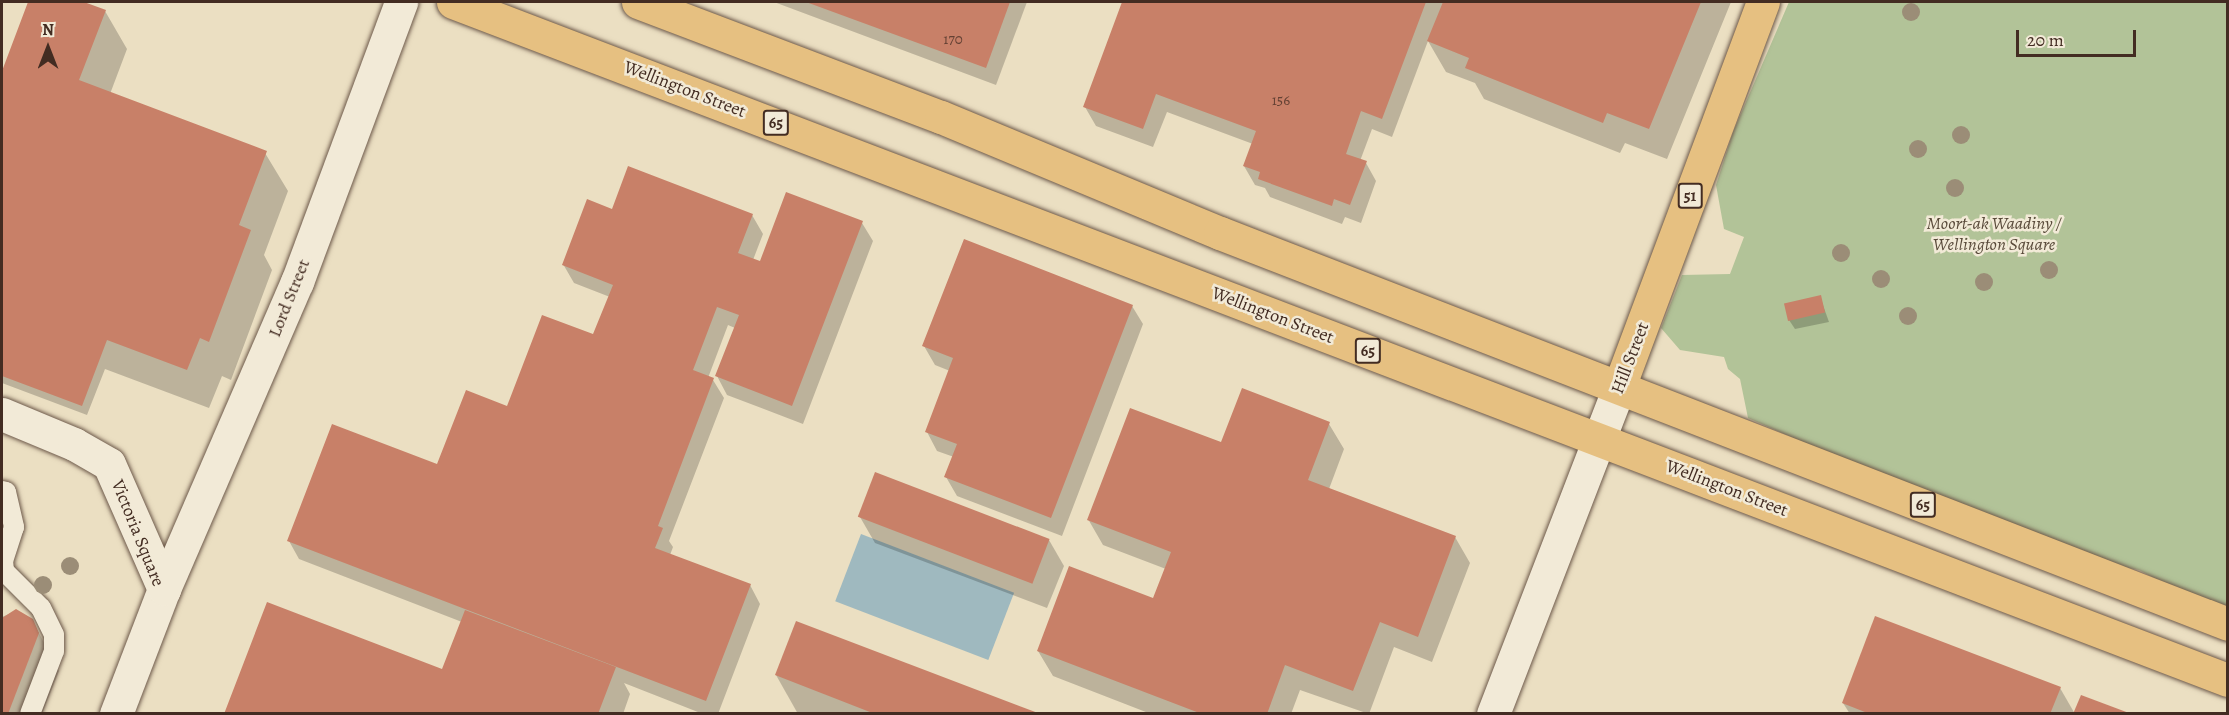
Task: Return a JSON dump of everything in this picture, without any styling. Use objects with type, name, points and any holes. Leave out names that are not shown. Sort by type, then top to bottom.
[{"type":"main road","name":"Lord Street","points":[[164,590],[292,292],[401,2]]},
{"type":"main road","name":"Wellington Street","points":[[453,2],[2228,680]]},
{"type":"main road","name":"65","points":[[638,2],[941,117],[1220,233],[2228,624]]},
{"type":"main road","name":"Hill Street","points":[[1493,714],[1599,440],[1763,2]]},
{"type":"main road","name":"Victoria Square","points":[[2,414],[74,444],[109,464],[164,590],[116,714]]},
{"type":"lane","points":[[2,491],[6,492],[15,527],[3,560],[4,571],[41,608],[54,635],[54,651],[30,714]]},
{"type":"green space","name":"Moort-ak Waadiny / Wellington Square","points":[[1789,2],[2227,2],[2227,617],[2139,570],[2061,555],[1748,418],[1740,379],[1728,369],[1724,357],[1680,350],[1661,328],[1682,275],[1730,274],[1744,237],[1724,229],[1716,185],[1733,132]]},
{"type":"water","points":[[861,534],[1014,593],[988,660],[835,601]]},
{"type":"building","points":[[28,2],[84,2],[106,10],[79,80],[267,151],[239,225],[251,230],[209,342],[200,338],[187,370],[107,340],[82,406],[2,376],[2,71]]},
{"type":"building","points":[[806,2],[1010,2],[986,68]]},
{"type":"building","points":[[1122,2],[1426,2],[1382,119],[1361,111],[1346,154],[1367,161],[1350,205],[1334,199],[1332,206],[1258,179],[1260,172],[1243,166],[1256,131],[1156,94],[1143,129],[1083,107]]},
{"type":"building","points":[[1443,2],[1701,2],[1649,129],[1607,113],[1603,123],[1465,68],[1469,58],[1427,41]]},
{"type":"building","points":[[628,166],[753,214],[738,253],[760,261],[786,192],[863,221],[792,406],[715,376],[739,315],[717,307],[693,370],[714,378],[658,526],[663,528],[655,548],[751,584],[706,701],[287,541],[332,424],[437,464],[466,390],[507,406],[542,315],[593,334],[613,285],[562,265],[587,199],[612,209]]},
{"type":"building","points":[[964,239],[1133,305],[1051,518],[944,477],[957,444],[925,432],[953,358],[922,346]]},
{"type":"building","points":[[1821,295],[1825,313],[1788,321],[1784,304]]},
{"type":"building","points":[[1242,388],[1330,422],[1308,480],[1456,536],[1418,637],[1380,622],[1353,691],[1285,665],[1267,714],[1202,714],[1037,651],[1069,566],[1153,598],[1171,552],[1087,520],[1130,408],[1221,442]]},
{"type":"building","points":[[875,472],[1050,539],[1032,584],[858,517]]},
{"type":"building","points":[[267,602],[442,669],[465,610],[616,667],[598,714],[224,714]]},
{"type":"building","points":[[16,609],[33,619],[39,633],[8,714],[2,714],[2,618]]},
{"type":"building","points":[[1875,616],[2061,687],[2050,714],[1870,714],[1842,703]]},
{"type":"building","points":[[796,621],[1038,714],[875,714],[775,675]]},
{"type":"building","points":[[2081,695],[2129,713],[2129,714],[2073,714]]}]
